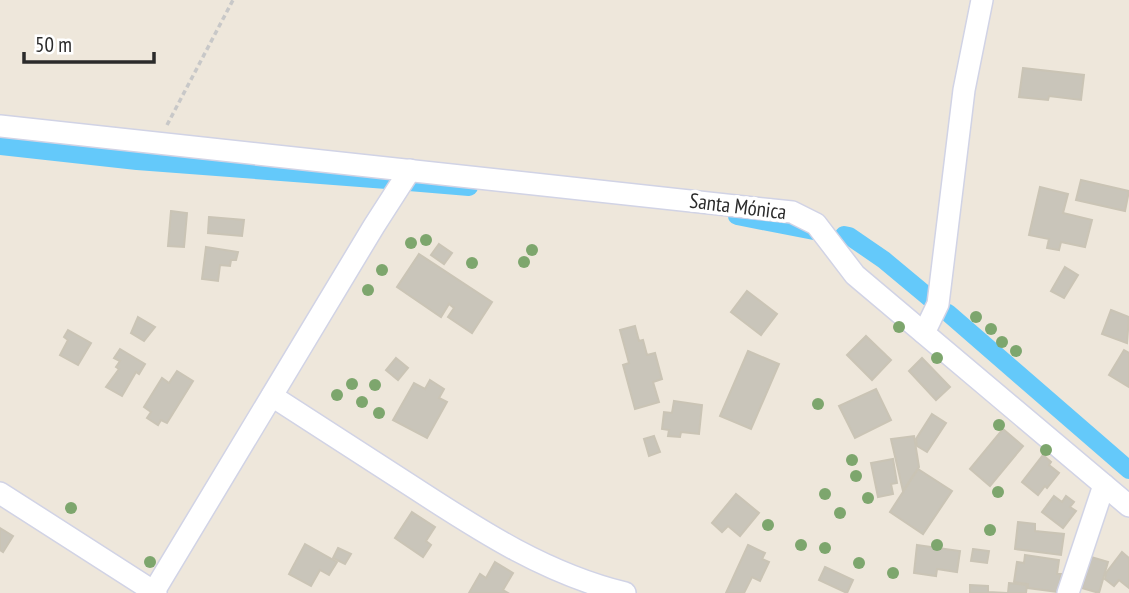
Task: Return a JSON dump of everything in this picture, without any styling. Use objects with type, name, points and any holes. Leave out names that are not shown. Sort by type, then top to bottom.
[{"type":"street","points":[[924,332],[938,304],[964,89],[982,0]]},
{"type":"street","name":"Santa Mónica","points":[[0,126],[792,212],[816,225],[855,275],[1129,506]]},
{"type":"street","points":[[0,493],[154,592],[374,226],[411,170]]},
{"type":"street","points":[[272,396],[500,542],[565,573],[625,593]]},
{"type":"street","points":[[1068,593],[1104,485]]},
{"type":"path","points":[[158,143],[233,0]]},
{"type":"building","points":[[1023,68],[1084,75],[1081,100],[1049,96],[1048,100],[1019,97]]},
{"type":"building","points":[[1081,180],[1129,191],[1125,211],[1076,200]]},
{"type":"building","points":[[1040,187],[1068,194],[1063,213],[1092,220],[1085,247],[1061,242],[1059,250],[1047,248],[1049,239],[1029,235]]},
{"type":"building","points":[[171,211],[187,213],[184,247],[168,246]]},
{"type":"building","points":[[209,217],[244,220],[242,236],[208,233]]},
{"type":"building","points":[[439,244],[452,253],[444,264],[431,255]]},
{"type":"building","points":[[206,247],[238,252],[236,260],[231,260],[230,266],[220,265],[218,281],[202,279]]},
{"type":"building","points":[[419,254],[492,302],[472,333],[448,317],[454,308],[449,304],[441,317],[397,287]]},
{"type":"building","points":[[1065,267],[1078,275],[1064,298],[1051,291]]},
{"type":"building","points":[[747,291],[777,314],[761,335],[731,312]]},
{"type":"building","points":[[1111,310],[1129,317],[1127,343],[1102,334]]},
{"type":"building","points":[[138,317],[155,327],[144,341],[131,333]]},
{"type":"building","points":[[635,326],[647,355],[655,353],[662,379],[653,382],[659,402],[635,409],[623,365],[629,363],[620,330]]},
{"type":"building","points":[[68,330],[91,343],[78,365],[60,355],[68,340],[64,337]]},
{"type":"building","points":[[866,336],[891,360],[872,380],[847,355]]},
{"type":"building","points":[[120,349],[145,364],[139,374],[136,372],[122,396],[106,387],[119,369],[116,367],[120,361],[114,358]]},
{"type":"building","points":[[1124,350],[1129,353],[1129,387],[1109,375]]},
{"type":"building","points":[[748,351],[779,364],[751,429],[720,416]]},
{"type":"building","points":[[396,358],[408,368],[398,380],[386,370]]},
{"type":"building","points":[[922,358],[950,387],[936,400],[909,371]]},
{"type":"building","points":[[177,371],[193,381],[167,423],[161,420],[158,425],[147,418],[151,412],[144,407],[162,378],[169,383]]},
{"type":"building","points":[[430,380],[444,389],[439,398],[447,402],[427,438],[393,420],[414,383],[425,389]]},
{"type":"building","points":[[876,389],[891,420],[855,438],[839,406]]},
{"type":"building","points":[[674,401],[702,405],[699,434],[681,432],[680,437],[668,436],[669,430],[662,429],[664,412],[672,413]]},
{"type":"building","points":[[932,414],[946,423],[927,452],[917,446],[916,439]]},
{"type":"building","points":[[1003,429],[1023,446],[990,486],[970,469]]},
{"type":"building","points":[[654,436],[660,452],[649,456],[644,439]]},
{"type":"building","points":[[914,436],[919,467],[903,491],[891,439]]},
{"type":"building","points":[[1043,455],[1051,462],[1049,465],[1059,473],[1038,495],[1022,482]]},
{"type":"building","points":[[893,459],[897,483],[891,484],[893,494],[878,497],[871,463]]},
{"type":"building","points":[[918,469],[952,491],[923,534],[890,512]]},
{"type":"building","points":[[736,494],[759,513],[740,536],[728,526],[722,532],[712,523]]},
{"type":"building","points":[[1054,496],[1062,502],[1066,496],[1074,502],[1070,507],[1076,511],[1063,528],[1042,512]]},
{"type":"building","points":[[412,512],[435,527],[426,541],[431,545],[423,557],[395,538]]},
{"type":"building","points":[[1018,522],[1035,524],[1035,531],[1064,534],[1061,555],[1015,549]]},
{"type":"building","points":[[0,528],[13,536],[3,552],[0,550]]},
{"type":"building","points":[[305,544],[337,562],[329,575],[320,570],[311,586],[289,574]]},
{"type":"building","points":[[748,545],[765,553],[762,559],[769,562],[760,581],[752,577],[744,593],[726,593]]},
{"type":"building","points":[[917,545],[960,551],[957,572],[937,569],[936,576],[914,573]]},
{"type":"building","points":[[338,548],[351,554],[345,564],[333,558]]},
{"type":"building","points":[[973,549],[989,551],[987,563],[971,561]]},
{"type":"building","points":[[1122,552],[1129,558],[1129,588],[1119,580],[1114,586],[1105,579],[1106,573]]},
{"type":"building","points":[[1025,555],[1059,560],[1057,574],[1061,574],[1058,592],[1028,588],[1028,584],[1014,582],[1017,562],[1024,563]]},
{"type":"building","points":[[1091,557],[1108,562],[1099,593],[1082,588]]},
{"type":"building","points":[[495,562],[513,573],[503,590],[508,593],[469,593],[480,574],[486,578]]},
{"type":"building","points":[[825,567],[853,580],[847,593],[819,580]]},
{"type":"building","points":[[1009,583],[1027,585],[1026,593],[1008,593]]},
{"type":"building","points":[[970,585],[988,586],[988,592],[1007,593],[970,593]]},
{"type":"waterway","points":[[0,146],[137,161],[400,181]]},
{"type":"waterway","points":[[409,182],[469,187]]},
{"type":"waterway","points":[[737,216],[819,232]]},
{"type":"waterway","points":[[844,235],[884,260],[932,300]]},
{"type":"waterway","points":[[948,313],[1129,470]]}]
